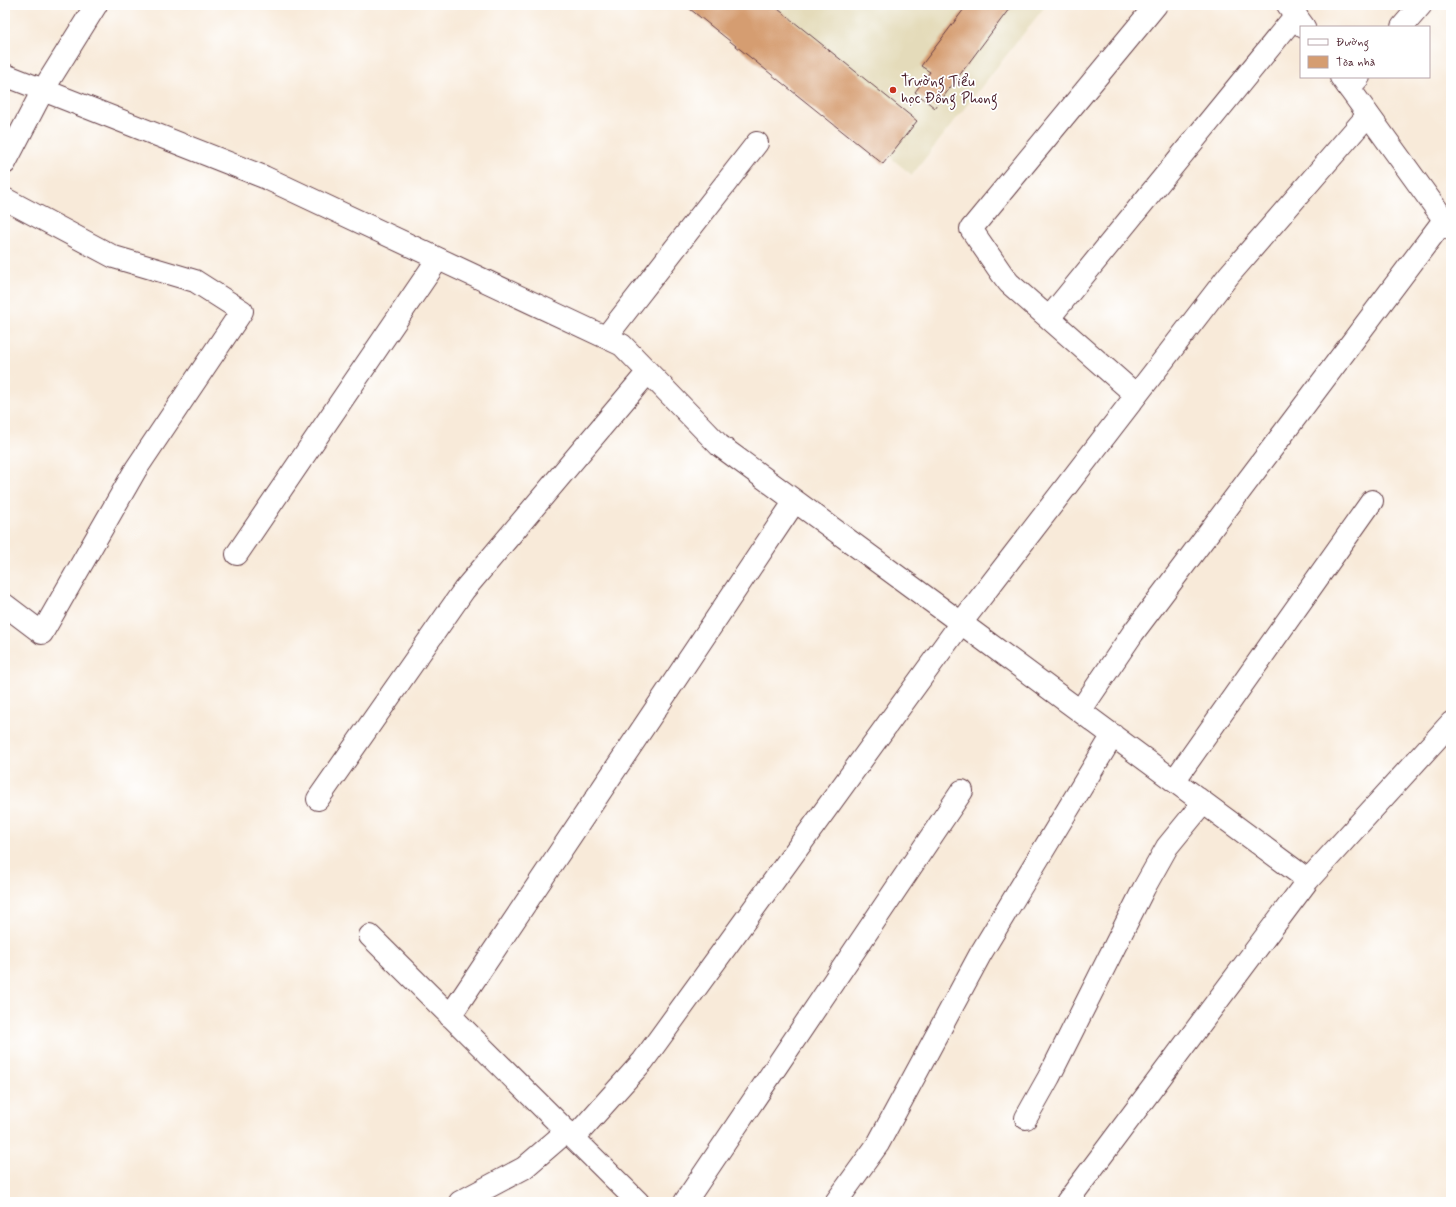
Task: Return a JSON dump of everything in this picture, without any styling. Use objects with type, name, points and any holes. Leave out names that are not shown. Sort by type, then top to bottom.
[{"type":"street","points":[[5,163],[43,90],[96,5]]},
{"type":"street","points":[[1136,395],[1009,283],[971,228],[1156,5]]},
{"type":"street","points":[[1403,26],[1421,5]]},
{"type":"street","points":[[1049,318],[1296,16]]},
{"type":"street","points":[[5,75],[264,177],[622,345],[719,445],[1308,880]]},
{"type":"street","points":[[1080,711],[1133,633],[1447,224],[1368,115],[1349,81]]},
{"type":"street","points":[[460,1202],[524,1168],[570,1135],[643,1061],[961,623],[1229,275],[1368,115]]},
{"type":"street","points":[[606,337],[757,143]]},
{"type":"street","points":[[5,199],[114,257],[195,281],[242,311],[136,469],[42,633],[5,605]]},
{"type":"street","points":[[237,554],[438,259]]},
{"type":"street","points":[[318,799],[464,590],[648,372]]},
{"type":"street","points":[[450,1016],[795,501]]},
{"type":"street","points":[[1174,781],[1372,501]]},
{"type":"street","points":[[1066,1202],[1308,880],[1451,722]]},
{"type":"street","points":[[836,1202],[878,1144],[981,953],[1113,735]]},
{"type":"street","points":[[685,1202],[962,791]]},
{"type":"street","points":[[1026,1118],[1049,1077],[1144,888],[1167,847],[1203,803]]},
{"type":"street","points":[[370,936],[638,1202]]},
{"type":"shaded area","name":"Trường Tiểu học Đông Phong","points":[[702,5],[1046,5],[912,175]]},
{"type":"building","points":[[685,5],[773,5],[917,121],[883,164]]},
{"type":"building","points":[[967,5],[1012,5],[935,108],[915,92],[930,72],[921,66]]},
{"type":"place","name":"Trường Tiểu học Đông Phong","points":[[893,90]]}]
